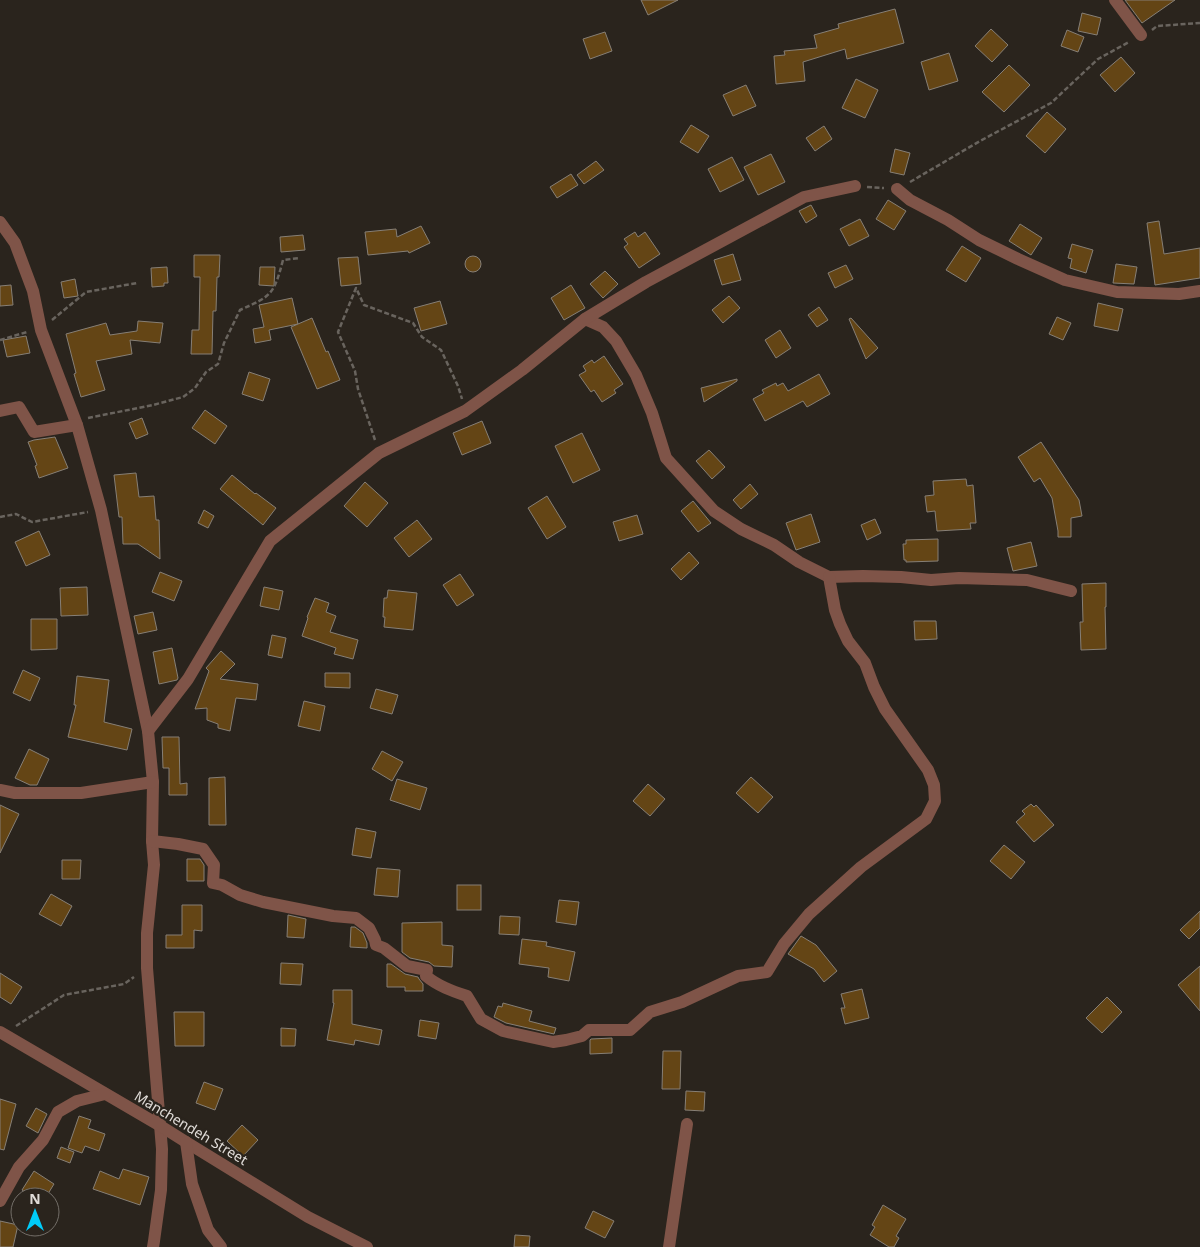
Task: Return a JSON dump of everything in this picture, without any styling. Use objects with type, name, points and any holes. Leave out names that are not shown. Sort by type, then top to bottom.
[{"type":"street","points":[[1114,0],[1141,35]]},
{"type":"street","points":[[148,731],[188,679],[270,541],[379,453],[465,411],[522,370],[585,319],[646,282],[804,197],[855,186]]},
{"type":"street","points":[[898,189],[910,200],[948,220],[979,240],[1018,260],[1065,280],[1117,292],[1179,294],[1200,291]]},
{"type":"street","points":[[0,222],[15,243],[33,292],[40,330],[77,425],[101,510],[148,731],[153,782],[152,841],[154,865],[147,933],[147,968],[162,1149],[161,1190],[153,1247]]},
{"type":"street","points":[[585,319],[603,327],[616,341],[636,375],[652,413],[666,458],[714,511],[741,530],[774,545],[799,562],[830,577],[1027,580],[1071,591]]},
{"type":"street","points":[[0,411],[19,407],[34,432],[77,425]]},
{"type":"street","points":[[152,841],[203,849],[214,865],[213,883],[222,885],[240,895],[263,902],[356,918],[369,928],[376,945],[384,948],[407,966],[427,970],[426,976],[435,983],[467,996],[482,1019],[503,1031],[553,1042],[582,1036],[590,1030],[630,1030],[650,1012],[682,1002],[738,976],[766,972],[784,944],[810,914],[861,867],[926,819],[935,801],[934,785],[928,770],[885,709],[874,687],[865,662],[848,641],[840,624],[835,610],[830,577]]},
{"type":"street","points":[[0,790],[15,793],[81,793],[153,782]]},
{"type":"street","name":"Manchendeh Street","points":[[2,1033],[159,1125],[308,1217],[367,1247]]},
{"type":"street","points":[[0,1201],[19,1167],[44,1140],[58,1112],[77,1101],[105,1094]]},
{"type":"street","points":[[669,1247],[687,1124]]},
{"type":"street","points":[[186,1142],[192,1184],[208,1230],[220,1247]]},
{"type":"path","points":[[855,186],[898,189],[980,141],[1051,103],[1098,58],[1158,26],[1200,23]]},
{"type":"path","points":[[77,425],[85,419],[99,415],[153,405],[183,397],[195,388],[206,372],[218,364],[224,343],[240,310],[262,301],[273,291],[283,260],[300,258]]},
{"type":"path","points":[[0,340],[40,330],[86,292],[137,283]]},
{"type":"path","points":[[379,453],[358,389],[355,371],[338,332],[356,288],[364,305],[413,323],[422,337],[441,350],[458,386],[465,411]]},
{"type":"path","points":[[0,517],[16,514],[32,522],[101,510]]},
{"type":"path","points":[[2,1033],[64,995],[124,984],[147,968]]},
{"type":"building","points":[[641,0],[678,0],[648,15]]},
{"type":"building","points":[[1125,0],[1175,0],[1142,23]]},
{"type":"building","points":[[895,9],[904,43],[847,59],[845,49],[803,62],[805,81],[776,84],[774,56],[785,55],[784,51],[817,48],[814,35],[839,28],[838,24]]},
{"type":"building","points":[[1082,13],[1101,18],[1097,35],[1078,31]]},
{"type":"building","points":[[991,29],[1008,45],[992,62],[975,46]]},
{"type":"building","points":[[1067,30],[1084,37],[1078,52],[1061,46]]},
{"type":"building","points":[[605,32],[612,51],[590,59],[583,39]]},
{"type":"building","points":[[949,53],[958,81],[929,90],[921,62]]},
{"type":"building","points":[[1121,57],[1135,73],[1115,92],[1100,75]]},
{"type":"building","points":[[1009,65],[1030,85],[1004,112],[982,92]]},
{"type":"building","points":[[856,79],[878,90],[865,118],[842,108]]},
{"type":"building","points":[[746,85],[756,106],[733,116],[723,95]]},
{"type":"building","points":[[1047,112],[1066,129],[1045,153],[1026,136]]},
{"type":"building","points":[[691,125],[709,136],[698,153],[680,142]]},
{"type":"building","points":[[824,126],[832,139],[815,151],[806,138]]},
{"type":"building","points":[[895,149],[910,153],[904,175],[890,172]]},
{"type":"building","points":[[771,154],[785,182],[758,195],[744,167]]},
{"type":"building","points":[[732,157],[744,180],[720,192],[708,169]]},
{"type":"building","points":[[596,161],[604,170],[584,184],[577,175]]},
{"type":"building","points":[[571,174],[578,185],[557,198],[550,187]]},
{"type":"building","points":[[888,200],[906,211],[894,230],[876,219]]},
{"type":"building","points":[[811,205],[817,216],[806,223],[799,211]]},
{"type":"building","points":[[860,219],[869,236],[849,246],[840,229]]},
{"type":"building","points":[[1159,221],[1164,254],[1200,248],[1200,278],[1155,285],[1147,223]]},
{"type":"building","points":[[1020,224],[1042,238],[1031,255],[1009,241]]},
{"type":"building","points":[[421,226],[430,243],[409,253],[408,251],[368,255],[365,232],[396,229],[397,237]]},
{"type":"building","points":[[635,232],[638,237],[645,232],[660,254],[639,268],[624,247],[628,244],[624,239]]},
{"type":"building","points":[[303,235],[305,250],[281,252],[280,237]]},
{"type":"building","points":[[1072,244],[1093,250],[1086,273],[1070,268],[1072,259],[1068,258]]},
{"type":"building","points":[[962,246],[981,258],[966,282],[946,270]]},
{"type":"building","points":[[733,254],[741,280],[722,285],[714,260]]},
{"type":"building","points":[[194,255],[220,255],[216,311],[213,311],[212,354],[191,354],[192,330],[199,330],[200,277],[194,277]]},
{"type":"building","points":[[473,256],[479,258],[481,264],[479,270],[473,272],[467,270],[465,264],[467,258]]},
{"type":"building","points":[[358,257],[361,284],[341,286],[338,258]]},
{"type":"building","points":[[1116,264],[1137,267],[1134,284],[1113,283]]},
{"type":"building","points":[[846,265],[853,279],[835,288],[828,273]]},
{"type":"building","points":[[167,267],[168,283],[164,283],[164,286],[152,287],[151,268]]},
{"type":"building","points":[[260,267],[275,267],[274,286],[259,285]]},
{"type":"building","points":[[605,271],[618,284],[603,298],[590,284]]},
{"type":"building","points":[[75,279],[78,296],[64,298],[61,282]]},
{"type":"building","points":[[11,285],[13,305],[0,306],[0,286]]},
{"type":"building","points":[[571,285],[585,308],[564,320],[551,298]]},
{"type":"building","points":[[729,296],[740,308],[723,323],[712,310]]},
{"type":"building","points":[[292,298],[298,324],[269,330],[271,340],[255,343],[253,329],[264,327],[259,305]]},
{"type":"building","points":[[440,301],[447,324],[421,331],[414,308]]},
{"type":"building","points":[[1098,303],[1123,309],[1118,331],[1094,326]]},
{"type":"building","points":[[819,307],[828,320],[817,327],[808,315]]},
{"type":"building","points":[[1057,317],[1071,323],[1063,340],[1049,334]]},
{"type":"building","points":[[312,318],[340,380],[317,389],[291,327]]},
{"type":"building","points":[[851,318],[878,348],[866,359],[849,319]]},
{"type":"building","points":[[138,321],[163,323],[160,343],[130,340],[132,354],[96,361],[105,390],[81,397],[66,334],[106,323],[110,335],[137,331]]},
{"type":"building","points":[[780,330],[791,348],[776,358],[765,340]]},
{"type":"building","points":[[26,336],[30,353],[7,357],[3,340]]},
{"type":"building","points":[[604,356],[623,384],[614,390],[616,393],[602,402],[594,390],[591,392],[579,375],[586,371],[583,366],[592,360],[594,363]]},
{"type":"building","points":[[249,372],[270,379],[263,401],[242,394]]},
{"type":"building","points":[[819,374],[830,394],[807,407],[803,401],[765,421],[753,399],[764,393],[762,390],[776,383],[777,386],[783,383],[788,391]]},
{"type":"building","points":[[737,379],[737,381],[704,402],[701,388]]},
{"type":"building","points":[[205,410],[227,426],[215,444],[192,428]]},
{"type":"building","points":[[142,418],[148,434],[136,439],[129,423]]},
{"type":"building","points":[[482,421],[491,443],[462,455],[453,433]]},
{"type":"building","points":[[582,433],[600,470],[573,483],[555,446]]},
{"type":"building","points":[[55,437],[68,468],[39,478],[35,466],[37,465],[28,442]]},
{"type":"building","points":[[1041,442],[1079,500],[1082,516],[1071,518],[1071,537],[1058,537],[1052,498],[1040,478],[1034,482],[1018,457]]},
{"type":"building","points":[[709,450],[725,467],[712,479],[696,461]]},
{"type":"building","points":[[136,473],[139,497],[154,496],[156,520],[159,520],[160,559],[138,544],[123,544],[122,517],[119,517],[114,475]]},
{"type":"building","points":[[232,475],[276,508],[263,525],[220,489]]},
{"type":"building","points":[[966,479],[967,486],[973,485],[976,523],[970,523],[971,529],[937,531],[935,511],[927,512],[925,496],[934,495],[933,481]]},
{"type":"building","points":[[365,482],[388,503],[367,527],[344,506]]},
{"type":"building","points":[[750,484],[758,494],[741,509],[733,500]]},
{"type":"building","points":[[547,496],[566,527],[547,539],[528,508]]},
{"type":"building","points":[[693,501],[711,523],[698,532],[681,511]]},
{"type":"building","points":[[204,510],[214,516],[208,528],[198,523]]},
{"type":"building","points":[[811,514],[820,542],[796,550],[786,523]]},
{"type":"building","points":[[637,515],[643,534],[619,541],[613,522]]},
{"type":"building","points":[[875,519],[881,533],[867,540],[861,525]]},
{"type":"building","points":[[417,520],[432,539],[409,557],[394,538]]},
{"type":"building","points":[[39,531],[50,555],[26,566],[15,542]]},
{"type":"building","points":[[938,539],[938,561],[906,562],[904,560],[903,544],[906,544],[906,540]]},
{"type":"building","points":[[1031,542],[1037,566],[1013,571],[1007,548]]},
{"type":"building","points":[[689,552],[699,563],[681,580],[671,569]]},
{"type":"building","points":[[160,572],[182,581],[174,601],[152,592]]},
{"type":"building","points":[[460,574],[474,595],[457,606],[443,585]]},
{"type":"building","points":[[1106,583],[1106,649],[1081,650],[1080,622],[1083,622],[1082,584]]},
{"type":"building","points":[[87,587],[88,615],[61,616],[60,588]]},
{"type":"building","points":[[264,587],[283,591],[279,610],[260,606]]},
{"type":"building","points":[[388,590],[417,593],[413,630],[384,627],[384,598],[387,598]]},
{"type":"building","points":[[315,598],[329,603],[326,612],[336,616],[330,632],[358,640],[353,659],[334,654],[336,648],[302,636]]},
{"type":"building","points":[[153,612],[157,630],[138,634],[134,616]]},
{"type":"building","points":[[31,619],[57,619],[57,649],[31,650]]},
{"type":"building","points":[[914,621],[936,621],[937,639],[915,640]]},
{"type":"building","points":[[272,635],[286,638],[282,658],[268,655]]},
{"type":"building","points":[[172,648],[178,678],[177,680],[159,684],[153,652]]},
{"type":"building","points":[[221,651],[235,664],[220,679],[258,684],[256,700],[236,698],[230,731],[218,728],[218,724],[207,720],[207,708],[195,709],[209,671],[206,668]]},
{"type":"building","points":[[23,670],[40,678],[30,701],[13,693]]},
{"type":"building","points":[[325,673],[350,673],[350,688],[325,687]]},
{"type":"building","points":[[77,676],[109,680],[104,722],[132,729],[127,750],[68,737],[76,705],[74,705]]},
{"type":"building","points":[[376,689],[398,695],[392,714],[370,708]]},
{"type":"building","points":[[304,701],[325,706],[320,731],[298,726]]},
{"type":"building","points":[[162,737],[179,737],[180,784],[187,783],[187,795],[169,795],[169,768],[163,768]]},
{"type":"building","points":[[29,749],[49,759],[37,785],[30,785],[15,778]]},
{"type":"building","points":[[382,751],[403,762],[392,781],[372,769]]},
{"type":"building","points":[[225,777],[226,825],[209,825],[209,778]]},
{"type":"building","points":[[751,777],[773,797],[758,813],[736,793]]},
{"type":"building","points":[[397,779],[427,788],[420,810],[390,800]]},
{"type":"building","points":[[648,784],[665,799],[650,816],[633,801]]},
{"type":"building","points":[[1031,804],[1034,807],[1036,805],[1054,825],[1034,842],[1016,822],[1025,814],[1022,811]]},
{"type":"building","points":[[0,805],[19,814],[0,853]]},
{"type":"building","points":[[356,828],[376,832],[371,858],[352,855]]},
{"type":"building","points":[[1004,845],[1025,862],[1011,879],[990,861]]},
{"type":"building","points":[[187,859],[200,859],[204,865],[204,881],[187,881]]},
{"type":"building","points":[[62,860],[81,860],[80,879],[62,879]]},
{"type":"building","points":[[377,868],[400,870],[398,897],[374,895]]},
{"type":"building","points":[[457,885],[481,885],[481,910],[457,910]]},
{"type":"building","points":[[51,894],[72,906],[61,926],[39,914]]},
{"type":"building","points":[[559,900],[579,902],[576,925],[556,922]]},
{"type":"building","points":[[182,905],[202,905],[202,931],[194,930],[194,948],[166,948],[166,935],[182,935]]},
{"type":"building","points":[[1200,911],[1200,928],[1189,939],[1180,930]]},
{"type":"building","points":[[288,915],[306,919],[304,938],[287,937]]},
{"type":"building","points":[[500,916],[520,917],[519,935],[499,934]]},
{"type":"building","points":[[442,922],[442,945],[453,946],[452,967],[434,966],[429,962],[410,958],[402,952],[402,923]]},
{"type":"building","points":[[351,927],[355,927],[363,933],[367,948],[350,947]]},
{"type":"building","points":[[801,936],[816,945],[837,971],[824,982],[814,969],[788,954]]},
{"type":"building","points":[[522,939],[547,942],[546,946],[575,952],[569,981],[548,977],[549,968],[519,964]]},
{"type":"building","points":[[281,963],[303,964],[301,985],[280,984]]},
{"type":"building","points":[[387,964],[391,964],[405,974],[418,977],[423,984],[423,991],[405,991],[405,987],[387,987]]},
{"type":"building","points":[[1200,966],[1200,1011],[1178,985]]},
{"type":"building","points":[[0,973],[22,987],[11,1004],[0,997]]},
{"type":"building","points":[[862,989],[869,1018],[845,1024],[841,1008],[845,1008],[841,994]]},
{"type":"building","points":[[333,990],[352,990],[352,1024],[382,1030],[379,1045],[355,1040],[354,1045],[327,1040],[334,1003]]},
{"type":"building","points":[[1107,997],[1122,1012],[1102,1033],[1086,1018]]},
{"type":"building","points":[[503,1003],[532,1011],[529,1021],[556,1028],[554,1034],[506,1023],[494,1017],[498,1006],[502,1007]]},
{"type":"building","points":[[174,1012],[204,1012],[204,1046],[175,1046]]},
{"type":"building","points":[[420,1020],[439,1023],[436,1039],[418,1036]]},
{"type":"building","points":[[281,1028],[296,1029],[295,1046],[281,1046]]},
{"type":"building","points":[[612,1038],[612,1053],[590,1054],[591,1039]]},
{"type":"building","points":[[663,1051],[681,1051],[680,1089],[662,1089]]},
{"type":"building","points":[[204,1082],[223,1089],[215,1110],[196,1103]]},
{"type":"building","points":[[686,1091],[705,1092],[704,1111],[685,1110]]},
{"type":"building","points":[[0,1099],[16,1104],[4,1150],[0,1149]]},
{"type":"building","points":[[36,1108],[47,1114],[38,1133],[26,1126]]},
{"type":"building","points":[[79,1116],[91,1120],[88,1128],[105,1134],[99,1151],[85,1146],[82,1153],[68,1148]]},
{"type":"building","points":[[242,1125],[258,1140],[243,1156],[227,1141]]},
{"type":"building","points":[[61,1147],[74,1152],[70,1163],[57,1158]]},
{"type":"building","points":[[123,1169],[149,1177],[140,1205],[93,1189],[100,1171],[119,1179]]},
{"type":"building","points":[[34,1171],[54,1184],[52,1187],[24,1187]]},
{"type":"building","points":[[883,1205],[906,1219],[896,1236],[899,1238],[894,1247],[889,1247],[870,1235],[875,1227],[872,1225]]},
{"type":"building","points":[[593,1211],[614,1221],[605,1238],[585,1228]]},
{"type":"building","points":[[0,1221],[10,1223],[10,1237],[15,1237],[13,1247],[0,1247]]},
{"type":"building","points":[[515,1235],[530,1236],[529,1247],[514,1247]]}]
